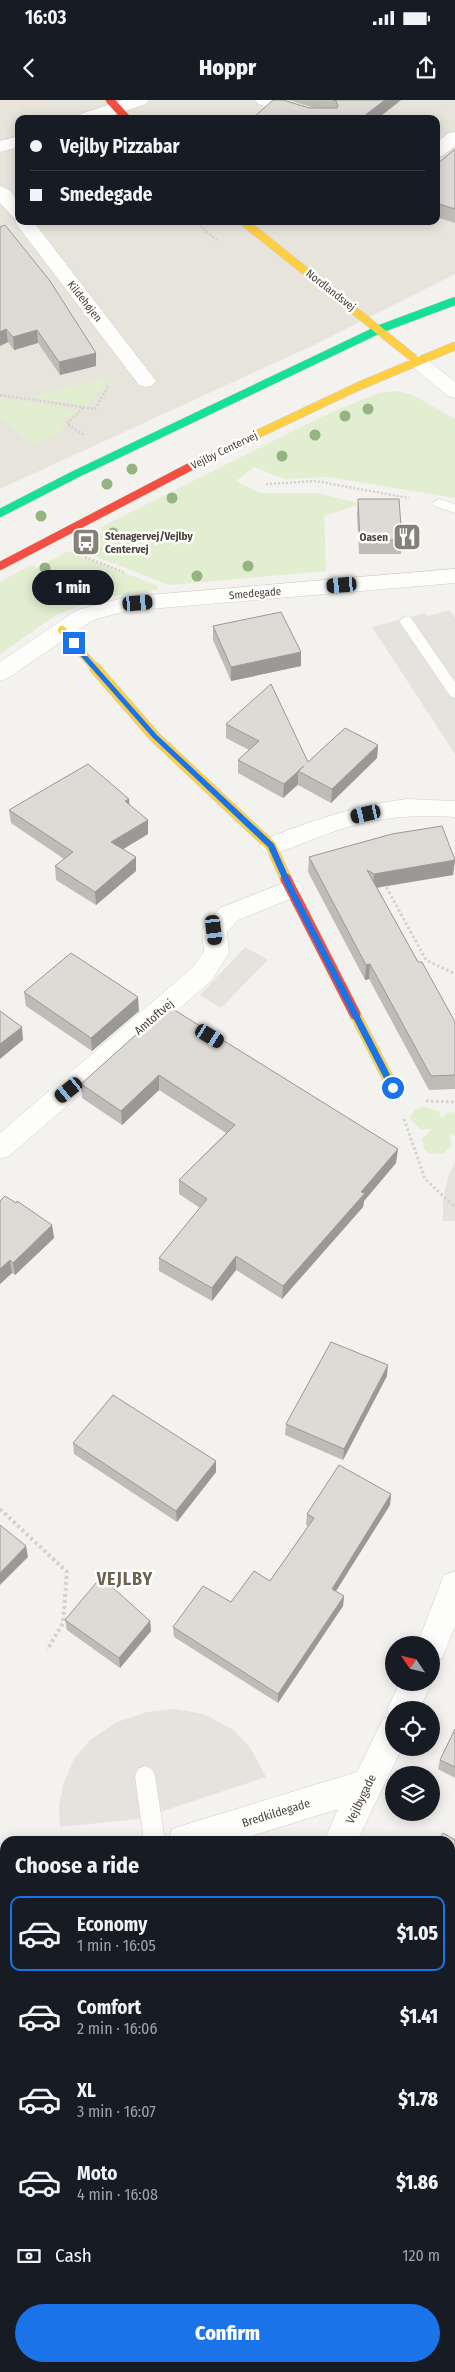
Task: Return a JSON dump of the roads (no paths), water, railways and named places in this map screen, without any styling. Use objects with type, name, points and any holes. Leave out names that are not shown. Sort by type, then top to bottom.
[{"type":"street","points":[[98,115],[140,100]]},
{"type":"street","points":[[264,100],[306,105],[322,115]]},
{"type":"street","points":[[440,149],[455,137]]},
{"type":"street","points":[[0,147],[15,142]]},
{"type":"street","points":[[440,153],[455,158]]},
{"type":"street","points":[[0,191],[15,210]]},
{"type":"street","name":"Kildehøjen","points":[[27,225],[146,381]]},
{"type":"street","name":"Nordlandsvej","points":[[248,225],[417,360]]},
{"type":"street","points":[[0,513],[76,474],[380,329],[455,302]]},
{"type":"street","name":"Vejlby Centervej","points":[[0,566],[205,458],[417,360],[455,346]]},
{"type":"street","points":[[417,360],[455,392]]},
{"type":"street","name":"Smedegade","points":[[0,673],[85,614],[126,604],[455,576]]},
{"type":"street","points":[[62,630],[155,737],[271,846],[393,1088]]},
{"type":"street","points":[[271,846],[352,817],[393,807],[434,806],[455,809]]},
{"type":"street","name":"Amtoftvej","points":[[0,1148],[172,1013],[217,953],[214,930],[229,914],[291,889]]},
{"type":"street","points":[[436,1636],[455,1585]]},
{"type":"street","name":"Vejlbygade","points":[[342,1836],[385,1749]]},
{"type":"street","name":"Bredkildegade","points":[[200,1836],[368,1784]]},
{"type":"lane","points":[[439,503],[455,509]]},
{"type":"lane","points":[[406,620],[455,692]]},
{"type":"lane","points":[[145,1776],[154,1836]]},
{"type":"place","name":"Oasen","points":[[407,537]]},
{"type":"place","name":"Stenagervej/Vejlby Centervej","points":[[86,542]]},
{"type":"district","name":"VEJLBY","points":[[125,1579]]}]
